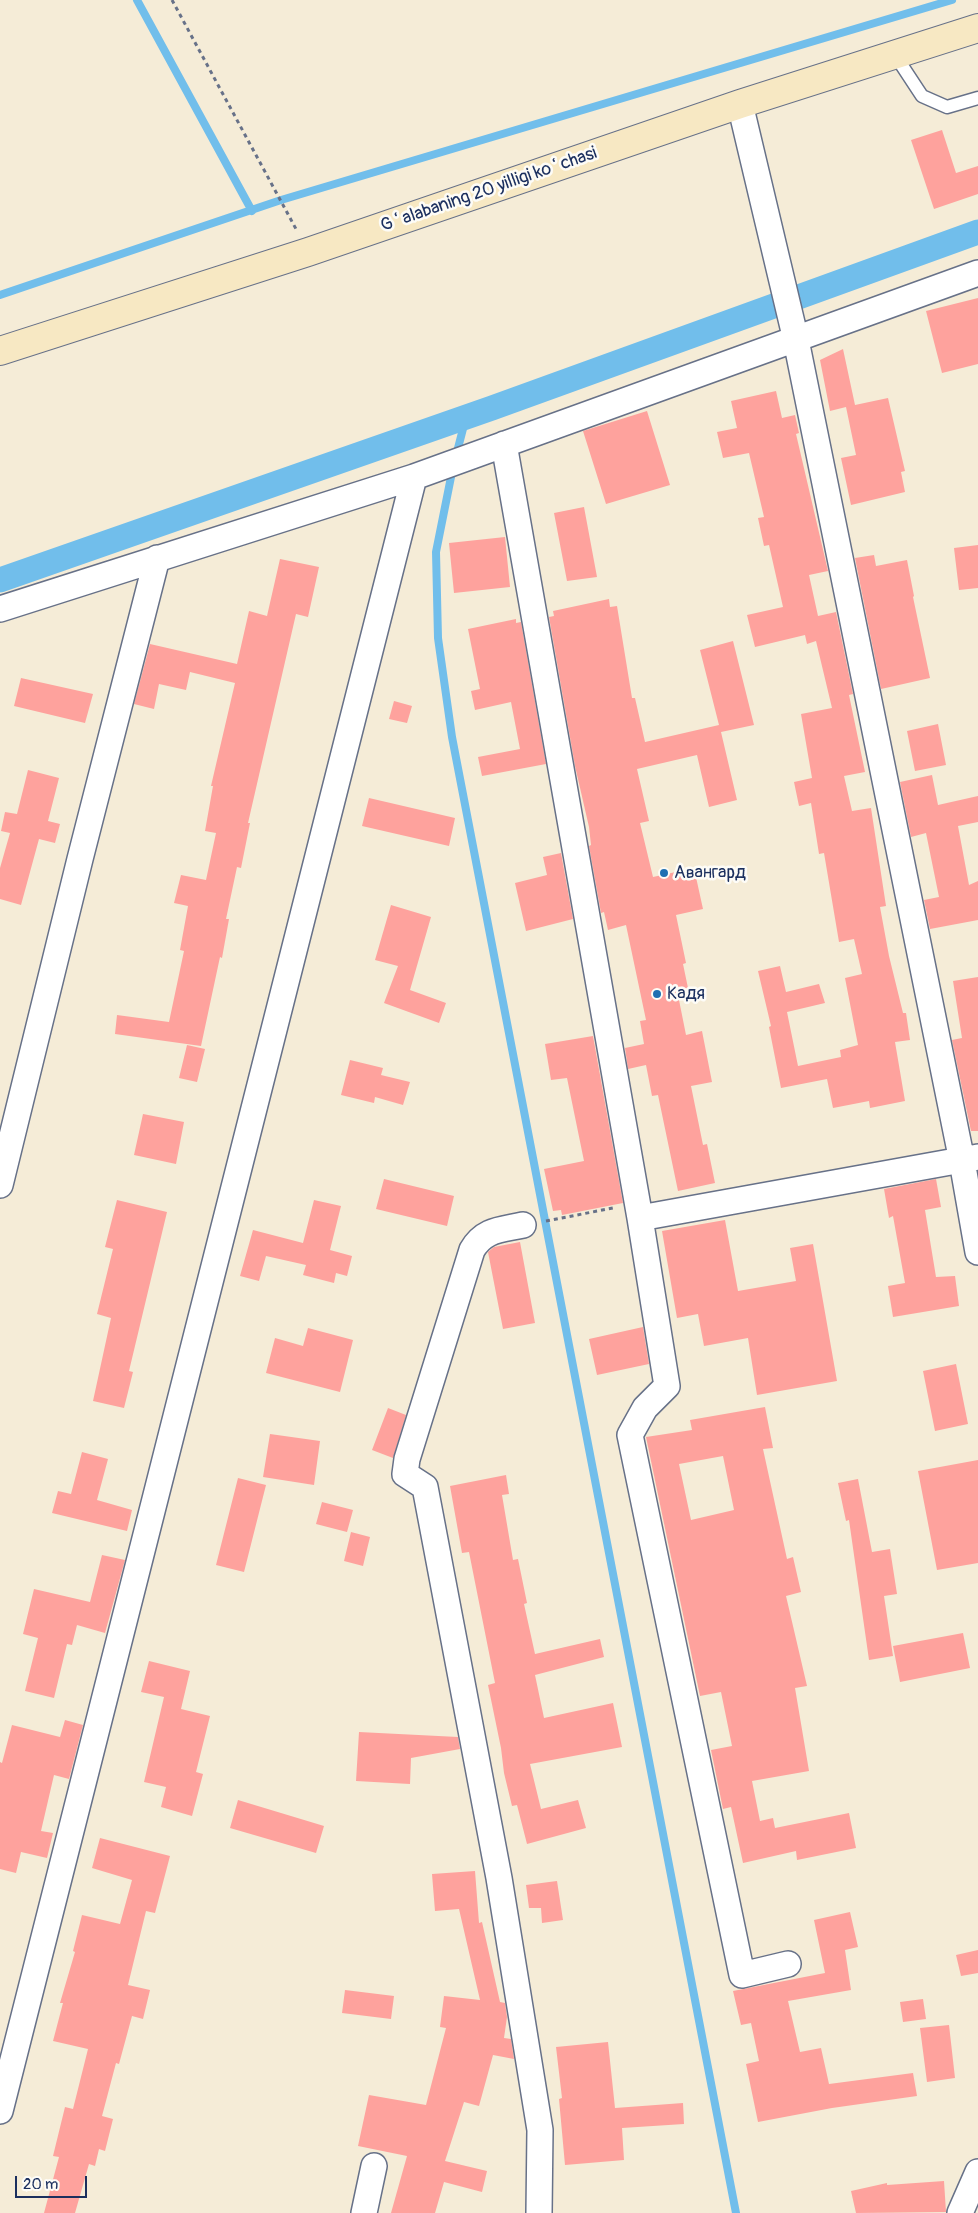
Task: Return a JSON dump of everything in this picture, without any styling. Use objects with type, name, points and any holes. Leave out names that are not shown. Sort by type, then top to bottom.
[{"type":"main road","name":"Gʻalabaning 20 yilligi koʻchasi","points":[[0,350],[308,252],[740,104],[978,28]]},
{"type":"street","points":[[740,104],[796,340],[970,1159],[978,1252]]},
{"type":"street","points":[[0,609],[414,477],[978,273]]},
{"type":"street","points":[[504,444],[640,1218],[667,1386],[645,1408],[630,1435],[742,1975],[788,1964]]},
{"type":"street","points":[[0,2111],[414,477]]},
{"type":"street","points":[[0,1184],[157,558]]},
{"type":"street","points":[[640,1218],[970,1159]]},
{"type":"street","points":[[523,1225],[487,1233],[478,1239],[472,1250],[407,1458],[405,1474],[425,1487],[499,1878],[540,2130],[540,2213]]},
{"type":"street","points":[[364,2213],[374,2166]]},
{"type":"street","points":[[960,2213],[978,2172]]},
{"type":"lane","points":[[895,55],[922,96],[947,107],[978,98]]},
{"type":"path","points":[[172,0],[308,252]]},
{"type":"path","points":[[554,1220],[625,1205],[640,1218]]},
{"type":"building","points":[[942,130],[956,173],[978,166],[978,194],[934,209],[911,140]]},
{"type":"building","points":[[978,298],[978,364],[942,373],[926,311]]},
{"type":"building","points":[[843,349],[855,405],[888,398],[905,471],[901,472],[905,492],[851,505],[841,458],[856,455],[846,407],[830,411],[820,360]]},
{"type":"building","points":[[776,391],[782,418],[795,415],[799,433],[796,434],[828,571],[809,575],[818,616],[836,612],[853,694],[849,695],[865,772],[844,776],[852,811],[871,808],[886,906],[880,907],[889,956],[903,1013],[906,1013],[910,1040],[895,1042],[905,1101],[870,1108],[869,1101],[833,1108],[827,1079],[781,1088],[769,1027],[771,1026],[758,971],[780,966],[786,992],[819,984],[825,1003],[787,1012],[798,1066],[841,1057],[840,1050],[858,1045],[845,978],[862,974],[854,939],[839,942],[824,853],[819,854],[811,803],[799,806],[794,782],[812,778],[801,714],[832,708],[816,641],[807,644],[805,635],[755,647],[747,615],[783,607],[769,545],[764,546],[758,518],[764,517],[749,453],[723,458],[717,432],[737,428],[731,401]]},
{"type":"building","points":[[647,411],[670,485],[606,504],[583,431]]},
{"type":"building","points":[[584,507],[597,577],[567,581],[554,513]]},
{"type":"building","points":[[505,537],[510,587],[454,593],[449,543]]},
{"type":"building","points":[[978,545],[978,588],[959,590],[954,548]]},
{"type":"building","points":[[874,555],[876,566],[907,560],[930,678],[881,689],[855,558]]},
{"type":"building","points":[[280,559],[319,567],[308,617],[296,614],[248,823],[250,823],[241,868],[237,867],[226,919],[229,919],[222,958],[220,957],[201,1046],[115,1034],[117,1015],[169,1022],[184,951],[180,950],[188,906],[174,903],[181,875],[206,880],[216,833],[205,831],[213,786],[211,786],[235,683],[190,672],[186,690],[159,684],[154,709],[134,704],[150,644],[237,664],[249,611],[267,616]]},
{"type":"building","points":[[609,599],[610,607],[617,606],[632,698],[635,698],[645,742],[719,725],[700,650],[733,641],[754,725],[721,732],[737,800],[709,807],[697,755],[637,769],[649,821],[640,823],[653,877],[694,868],[703,909],[676,915],[686,963],[683,964],[688,988],[677,990],[686,1035],[702,1031],[712,1082],[691,1086],[703,1145],[707,1144],[715,1183],[678,1191],[658,1095],[652,1096],[646,1065],[628,1069],[625,1048],[644,1044],[640,1021],[646,1020],[626,925],[608,930],[604,912],[601,913],[589,846],[591,845],[589,827],[575,766],[549,617],[554,616],[553,611]]},
{"type":"building","points":[[516,619],[516,623],[521,622],[546,764],[482,776],[478,757],[520,749],[511,702],[475,710],[471,691],[480,689],[468,629]]},
{"type":"building","points":[[21,678],[93,694],[85,723],[14,706]]},
{"type":"building","points":[[394,701],[412,706],[407,723],[389,719]]},
{"type":"building","points":[[938,724],[946,765],[915,771],[907,731]]},
{"type":"building","points":[[28,770],[59,778],[48,821],[60,824],[55,843],[39,839],[21,905],[0,899],[0,868],[10,833],[1,831],[5,812],[17,814]]},
{"type":"building","points":[[932,775],[938,805],[978,796],[978,822],[958,826],[969,885],[978,881],[978,920],[930,929],[924,900],[939,897],[926,833],[911,837],[900,782]]},
{"type":"building","points":[[369,798],[455,818],[449,846],[362,826]]},
{"type":"building","points":[[561,853],[573,919],[526,931],[515,883],[547,875],[543,857]]},
{"type":"building","points":[[391,905],[431,917],[410,990],[446,1003],[439,1023],[384,1003],[398,966],[375,960]]},
{"type":"building","points":[[978,977],[978,1131],[971,1131],[952,1040],[962,1038],[953,981]]},
{"type":"building","points":[[593,1036],[623,1203],[562,1215],[561,1210],[553,1211],[544,1169],[584,1161],[567,1078],[551,1080],[545,1044]]},
{"type":"building","points":[[187,1045],[205,1049],[197,1082],[179,1078]]},
{"type":"building","points":[[350,1060],[383,1068],[381,1075],[410,1082],[403,1105],[375,1097],[374,1103],[341,1095]]},
{"type":"building","points":[[143,1114],[184,1122],[176,1164],[134,1155]]},
{"type":"building","points":[[384,1179],[454,1196],[447,1226],[376,1209]]},
{"type":"building","points":[[936,1179],[941,1207],[925,1210],[936,1277],[955,1276],[959,1306],[893,1317],[888,1286],[905,1283],[893,1216],[889,1218],[884,1189]]},
{"type":"building","points":[[117,1200],[167,1212],[129,1371],[133,1372],[124,1408],[93,1401],[111,1318],[97,1314],[113,1249],[105,1247]]},
{"type":"building","points":[[314,1200],[341,1206],[330,1250],[352,1256],[347,1276],[336,1273],[334,1283],[303,1275],[306,1265],[266,1256],[259,1281],[240,1276],[253,1230],[303,1243]]},
{"type":"building","points":[[725,1220],[738,1291],[796,1281],[790,1248],[813,1244],[837,1381],[757,1395],[748,1338],[704,1346],[698,1314],[677,1318],[662,1231]]},
{"type":"building","points":[[520,1242],[535,1323],[503,1329],[488,1252],[494,1247]]},
{"type":"building","points":[[643,1327],[649,1364],[597,1375],[589,1339]]},
{"type":"building","points":[[308,1328],[353,1340],[340,1392],[266,1373],[275,1338],[303,1346]]},
{"type":"building","points":[[956,1364],[968,1424],[935,1431],[923,1371]]},
{"type":"building","points":[[765,1407],[773,1448],[763,1449],[787,1559],[793,1557],[801,1592],[786,1596],[807,1686],[795,1688],[809,1771],[752,1781],[760,1821],[773,1818],[775,1828],[849,1813],[856,1848],[797,1860],[796,1851],[743,1863],[731,1807],[723,1809],[711,1750],[732,1746],[721,1692],[700,1696],[646,1437],[692,1430],[690,1420]],"holes":[[[723,1456],[734,1510],[691,1520],[679,1464]]]},
{"type":"building","points":[[388,1408],[406,1415],[393,1458],[372,1450]]},
{"type":"building","points":[[270,1434],[320,1441],[314,1485],[263,1477]]},
{"type":"building","points":[[82,1452],[108,1459],[97,1500],[132,1510],[127,1531],[52,1513],[58,1491],[71,1494]]},
{"type":"building","points":[[978,1460],[978,1563],[937,1570],[918,1471]]},
{"type":"building","points":[[506,1475],[509,1494],[502,1495],[513,1560],[518,1559],[527,1603],[524,1604],[535,1654],[600,1639],[604,1657],[535,1675],[544,1718],[613,1703],[622,1747],[530,1764],[541,1809],[578,1800],[586,1828],[527,1844],[517,1805],[512,1806],[504,1773],[501,1748],[488,1685],[495,1683],[469,1552],[462,1553],[450,1486]]},
{"type":"building","points":[[238,1478],[266,1485],[244,1572],[216,1565]]},
{"type":"building","points":[[858,1479],[872,1552],[890,1549],[897,1594],[884,1596],[893,1656],[869,1660],[849,1520],[846,1521],[838,1483]]},
{"type":"building","points":[[322,1502],[353,1510],[347,1532],[316,1524]]},
{"type":"building","points":[[351,1532],[370,1537],[363,1566],[344,1561]]},
{"type":"building","points":[[102,1555],[125,1560],[105,1633],[77,1625],[72,1645],[67,1644],[54,1698],[25,1691],[38,1638],[23,1634],[34,1589],[90,1602]]},
{"type":"building","points":[[963,1633],[970,1668],[900,1682],[893,1646]]},
{"type":"building","points":[[149,1661],[190,1671],[181,1709],[210,1716],[196,1772],[203,1774],[192,1816],[161,1807],[166,1787],[144,1782],[164,1697],[141,1692]]},
{"type":"building","points":[[65,1720],[83,1725],[69,1779],[54,1775],[41,1831],[53,1833],[47,1858],[21,1852],[16,1873],[0,1869],[0,1762],[2,1763],[12,1725],[60,1737]]},
{"type":"building","points":[[359,1732],[458,1737],[460,1749],[411,1758],[410,1784],[356,1781]]},
{"type":"building","points":[[238,1800],[324,1826],[316,1853],[230,1828]]},
{"type":"building","points":[[100,1838],[170,1856],[155,1913],[146,1911],[128,1985],[150,1990],[143,2019],[132,2016],[119,2064],[116,2063],[102,2116],[113,2119],[105,2151],[99,2149],[95,2166],[89,2164],[75,2213],[44,2213],[59,2157],[53,2156],[65,2107],[73,2109],[88,2049],[53,2041],[63,2003],[60,2003],[75,1952],[73,1951],[82,1915],[120,1924],[132,1880],[92,1868]]},
{"type":"building","points":[[475,1871],[479,1923],[482,1922],[500,2002],[505,2003],[507,2017],[504,2038],[511,2039],[514,2059],[493,2055],[479,2106],[464,2102],[445,2161],[487,2171],[482,2192],[444,2182],[435,2213],[391,2213],[407,2156],[358,2146],[369,2095],[426,2105],[446,2028],[440,2027],[444,1996],[480,2000],[459,1909],[435,1911],[432,1874]]},
{"type":"building","points":[[557,1881],[563,1920],[542,1923],[541,1908],[529,1908],[526,1885]]},
{"type":"building","points":[[850,1912],[858,1947],[845,1950],[851,1990],[788,2001],[800,2052],[821,2048],[829,2084],[913,2073],[917,2096],[832,2108],[758,2122],[746,2064],[759,2061],[751,2023],[741,2025],[733,1991],[825,1973],[814,1920]]},
{"type":"building","points":[[978,1950],[978,1973],[961,1976],[956,1955]]},
{"type":"building","points":[[345,1990],[394,1996],[391,2019],[342,2013]]},
{"type":"building","points":[[923,1999],[926,2019],[903,2022],[900,2002]]},
{"type":"building","points":[[949,2025],[955,2078],[927,2082],[920,2028]]},
{"type":"building","points":[[608,2042],[615,2108],[683,2103],[684,2124],[622,2128],[624,2160],[565,2165],[559,2099],[562,2098],[556,2047]]},
{"type":"building","points":[[944,2181],[946,2212],[856,2213],[851,2191],[887,2183],[887,2185]]},
{"type":"waterway","points":[[137,0],[252,211]]},
{"type":"waterway","points":[[0,295],[281,200],[952,0]]},
{"type":"waterway","points":[[0,580],[492,408],[978,232]]},
{"type":"waterway","points":[[456,456],[466,417]]},
{"type":"waterway","points":[[453,467],[436,552],[438,638],[452,737],[736,2213]]},
{"type":"place","name":"Авангард","points":[[664,873]]},
{"type":"place","name":"Кадя","points":[[657,994]]}]
